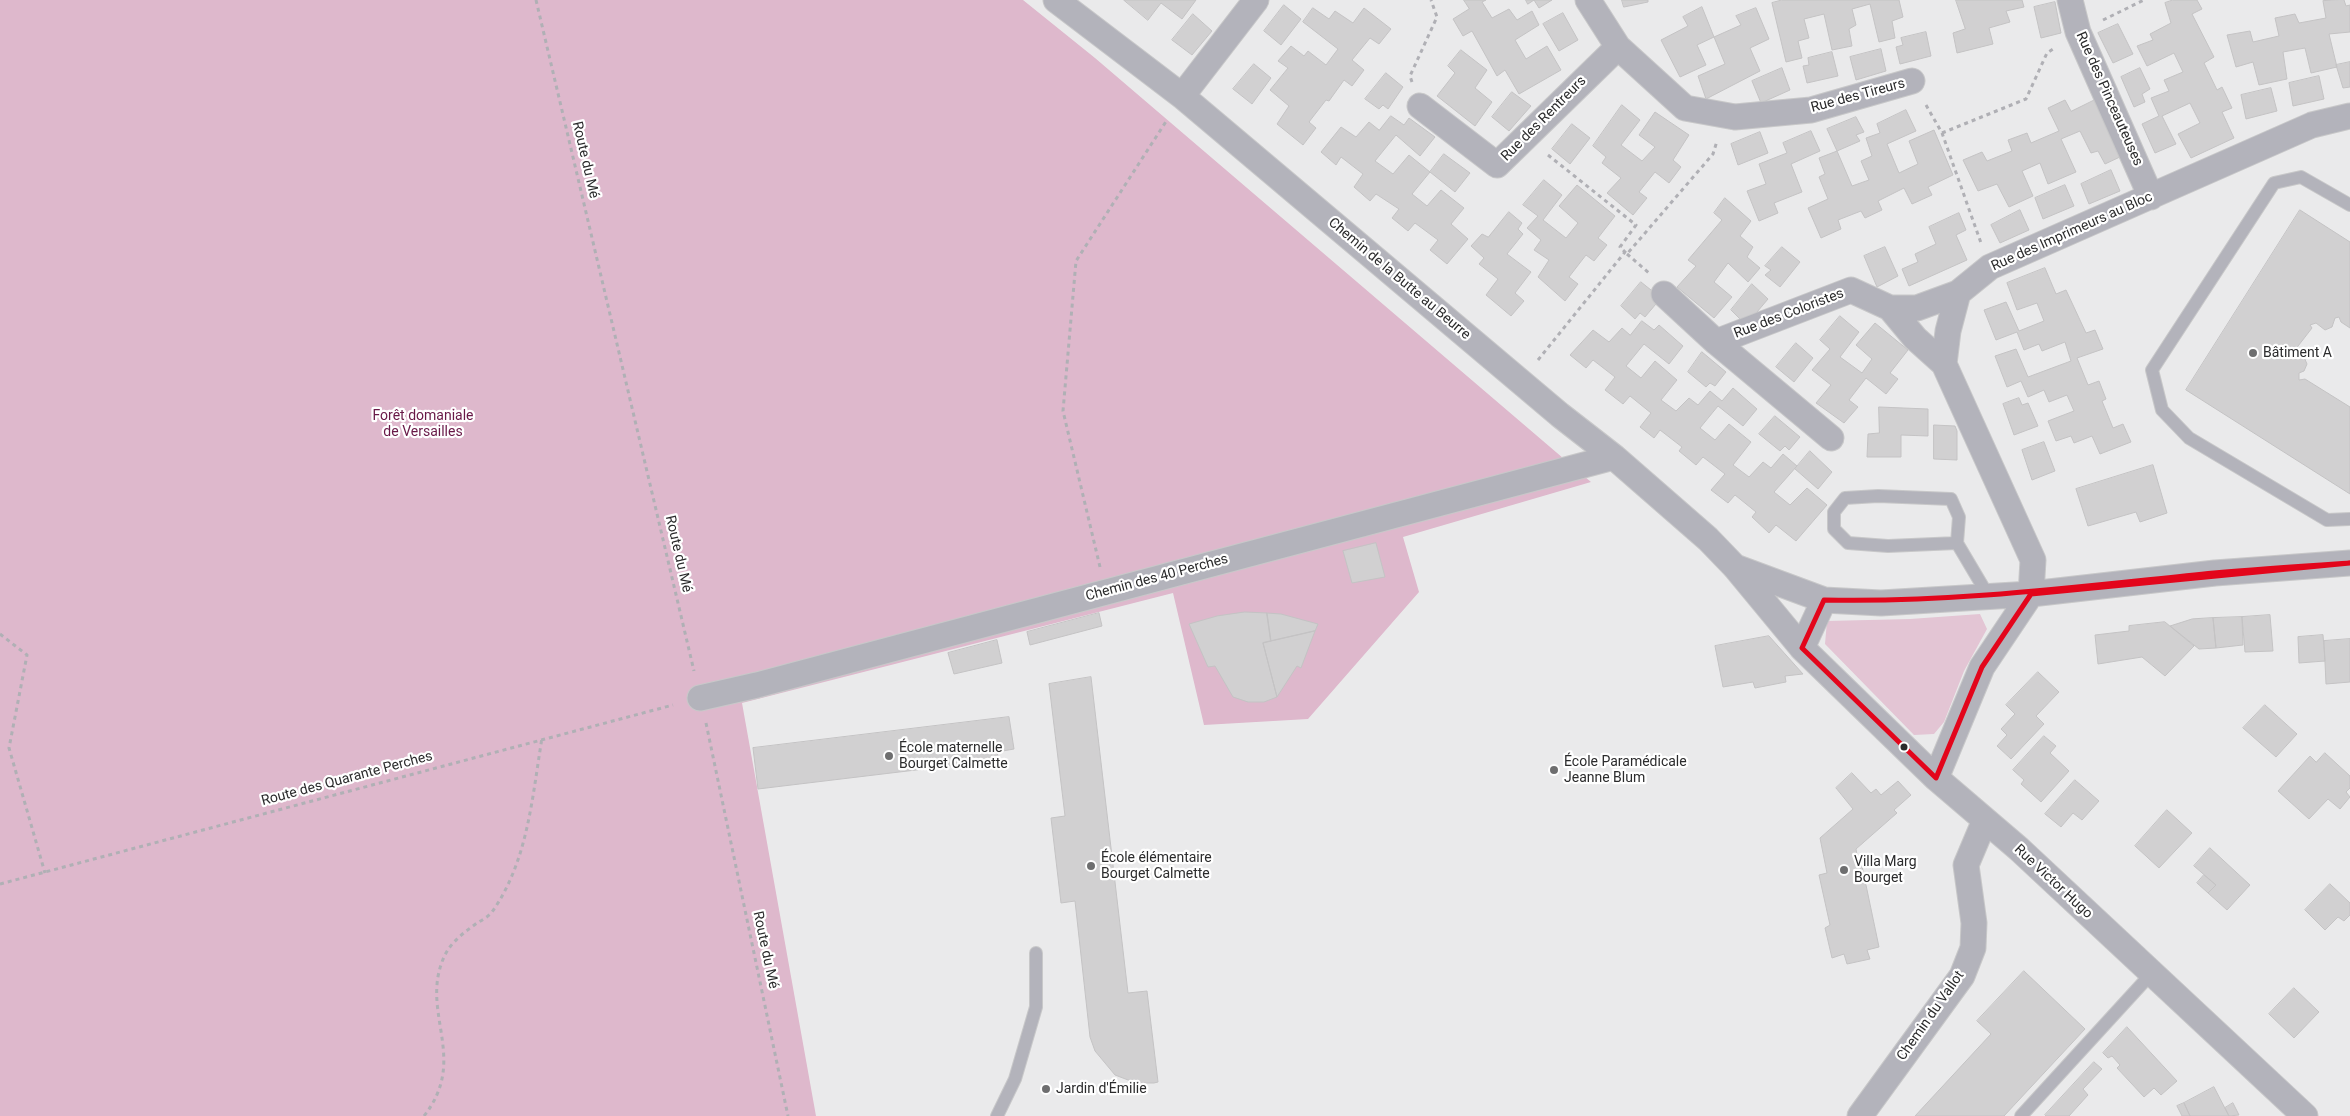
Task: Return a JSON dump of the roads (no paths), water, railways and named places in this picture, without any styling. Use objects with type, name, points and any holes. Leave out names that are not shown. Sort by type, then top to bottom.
[{"type":"street","name":"Chemin de la Butte au Beurre","points":[[1056,0],[1182,96],[1520,382],[1614,457],[1708,539],[1735,567],[1802,648]]},
{"type":"street","points":[[1182,96],[1256,0]]},
{"type":"street","name":"Rue des Tireurs","points":[[1588,0],[1618,47],[1685,108],[1736,116],[1810,110],[1912,81]]},
{"type":"street","name":"Rue des Pinceauteuses","points":[[2070,0],[2078,32],[2151,197]]},
{"type":"street","name":"Rue des Rentreurs","points":[[1420,106],[1497,166],[1618,47]]},
{"type":"street","name":"Rue des Imprimeurs au Bloc","points":[[1958,293],[1990,267],[2312,125],[2350,116]]},
{"type":"street","name":"Rue des Coloristes","points":[[1716,342],[1851,290],[1890,308],[1917,308],[1958,293]]},
{"type":"street","points":[[1936,778],[1982,667],[2031,594],[2033,560],[1944,364],[1948,331],[1958,293]]},
{"type":"street","name":"Rue des Coloristes","points":[[1664,294],[1716,342],[1831,438]]},
{"type":"street","name":"Rue des Coloristes","points":[[1890,308],[1915,338],[1944,364]]},
{"type":"street","name":"Chemin des 40 Perches","points":[[700,698],[758,685],[1614,457]]},
{"type":"street","name":"Chemin de la Butte au Beurre","points":[[1735,567],[1824,600],[1881,603],[2031,594],[2215,573],[2350,563]]},
{"type":"street","points":[[1802,648],[1824,600]]},
{"type":"street","name":"Rue Victor Hugo","points":[[1802,648],[1936,778],[2019,850],[2305,1116]]},
{"type":"street","name":"Chemin du Vallot","points":[[1860,1116],[1962,976],[1973,948],[1974,931],[1966,865],[1984,820]]},
{"type":"lane","points":[[2350,205],[2301,177],[2274,183],[2152,370],[2162,410],[2188,438],[2327,520],[2350,520]]},
{"type":"lane","points":[[1957,543],[1888,546],[1848,542],[1834,529],[1834,512],[1846,498],[1878,496],[1951,499],[1959,517],[1957,543],[1989,596]]},
{"type":"lane","points":[[997,1116],[1015,1079],[1036,1006],[1036,953]]},
{"type":"lane","points":[[2021,1116],[2151,974]]},
{"type":"place","name":"Bâtiment A","points":[[2253,353]]},
{"type":"place","name":"École maternelle Bourget Calmette","points":[[889,756]]},
{"type":"place","name":"École Paramédicale Jeanne Blum","points":[[1554,770]]},
{"type":"place","name":"École élémentaire Bourget Calmette","points":[[1091,866]]},
{"type":"place","name":"Villa Marg Bourget","points":[[1844,870]]},
{"type":"place","name":"Jardin d'Émilie","points":[[1046,1089]]},
{"type":"park label","name":"Forêt domaniale de Versailles","points":[[423,424]]}]
